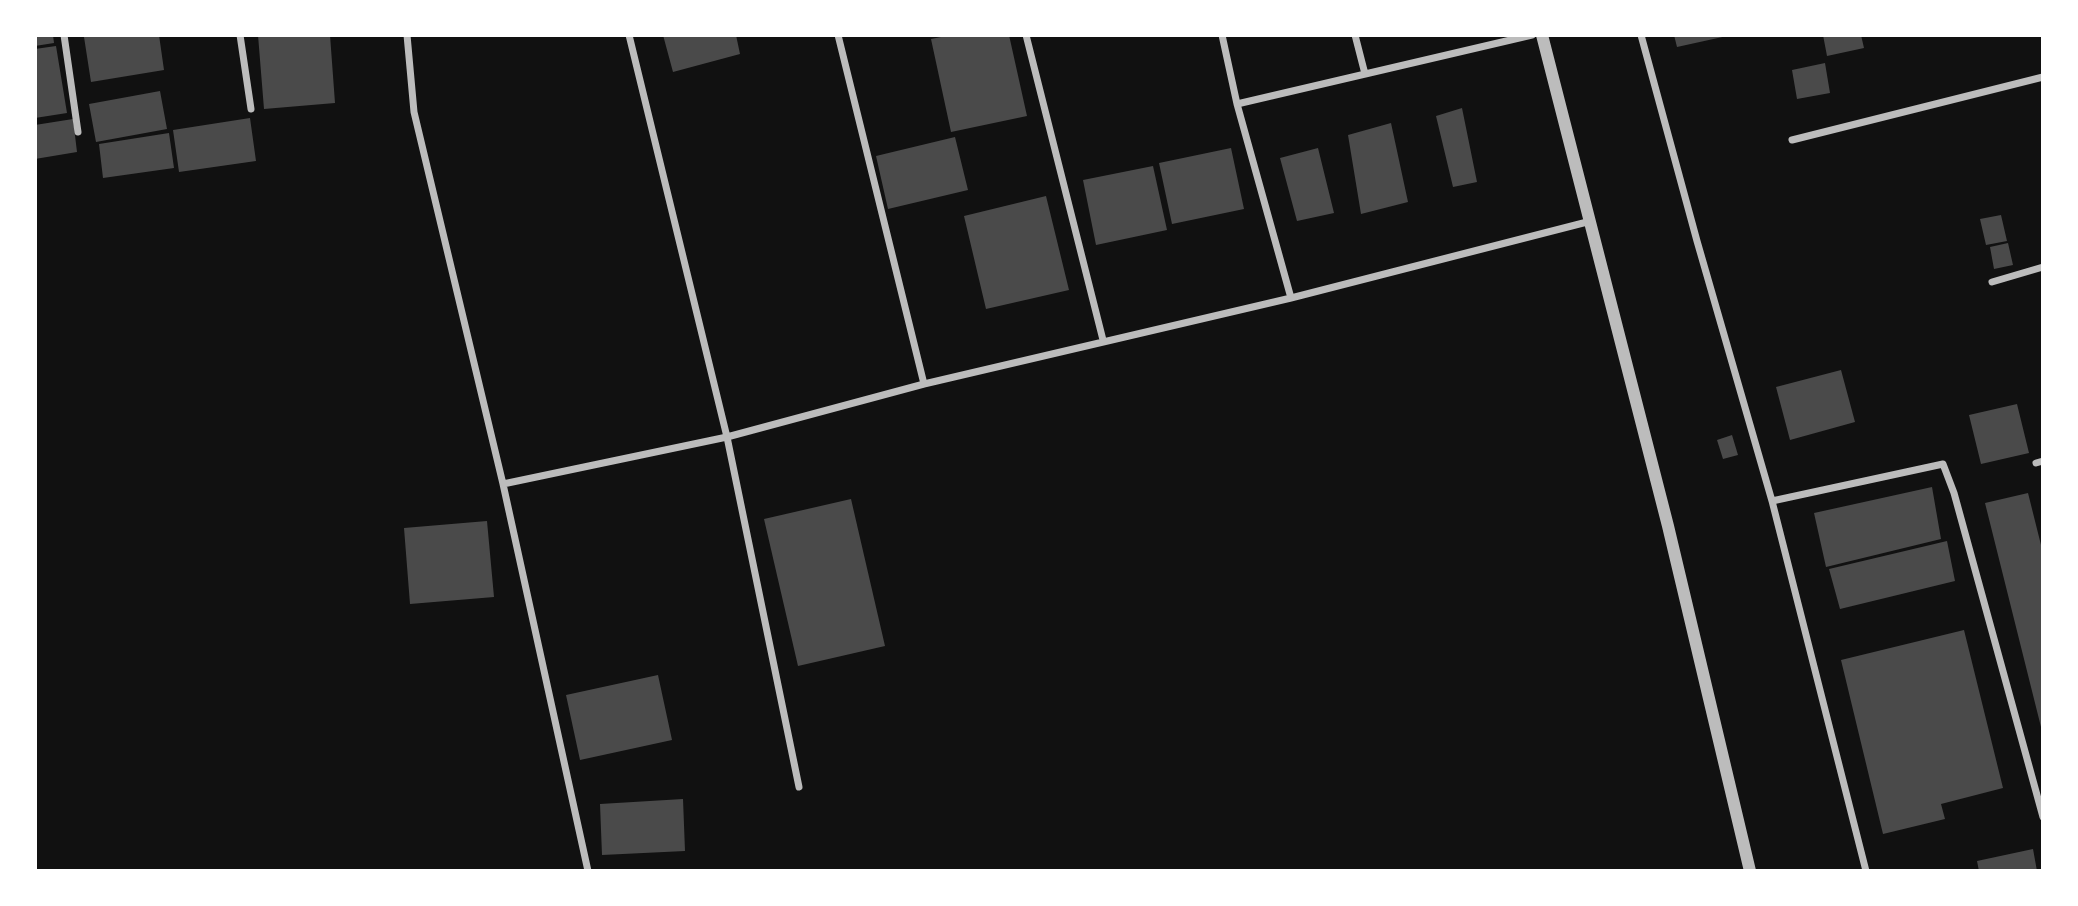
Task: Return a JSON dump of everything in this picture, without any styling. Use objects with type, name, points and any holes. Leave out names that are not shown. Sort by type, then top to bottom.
[{"type":"street","points":[[64,35],[78,132]]},
{"type":"street","points":[[240,35],[251,109]]},
{"type":"street","points":[[407,35],[414,112],[503,484],[588,871]]},
{"type":"street","points":[[629,35],[727,437],[799,787]]},
{"type":"street","points":[[838,35],[924,384]]},
{"type":"street","points":[[1026,35],[1103,340]]},
{"type":"street","points":[[1222,35],[1237,104],[1291,298]]},
{"type":"street","points":[[1355,35],[1365,74]]},
{"type":"street","points":[[1237,104],[1532,35]]},
{"type":"street","points":[[1542,35],[1668,526],[1750,871]]},
{"type":"street","points":[[1641,35],[1772,501],[1866,871]]},
{"type":"street","points":[[1792,140],[2043,77]]},
{"type":"street","points":[[503,484],[727,437],[924,384],[1291,298],[1591,221]]},
{"type":"street","points":[[1992,282],[2043,267]]},
{"type":"street","points":[[1772,501],[1943,464],[1954,493],[2043,817]]},
{"type":"building","points":[[35,35],[53,35],[54,43],[35,46]]},
{"type":"building","points":[[159,35],[164,70],[91,82],[84,37]]},
{"type":"building","points":[[258,35],[330,35],[335,103],[264,109]]},
{"type":"building","points":[[663,35],[736,35],[740,54],[673,72]]},
{"type":"building","points":[[951,35],[1009,35],[1027,116],[951,132],[931,39]]},
{"type":"building","points":[[1674,35],[1727,35],[1727,36],[1677,47]]},
{"type":"building","points":[[1823,35],[1861,35],[1864,48],[1827,56]]},
{"type":"building","points":[[56,46],[67,113],[35,118],[35,49]]},
{"type":"building","points":[[1825,63],[1830,93],[1797,99],[1792,70]]},
{"type":"building","points":[[160,91],[167,129],[96,142],[89,104]]},
{"type":"building","points":[[1462,108],[1477,182],[1453,187],[1436,116]]},
{"type":"building","points":[[250,118],[256,161],[179,172],[173,130]]},
{"type":"building","points":[[73,119],[77,152],[35,159],[35,125]]},
{"type":"building","points":[[1391,123],[1408,202],[1361,214],[1348,135]]},
{"type":"building","points":[[169,133],[174,168],[103,178],[99,144]]},
{"type":"building","points":[[955,137],[968,190],[888,209],[876,156]]},
{"type":"building","points":[[1231,148],[1244,209],[1172,224],[1159,163]]},
{"type":"building","points":[[1318,148],[1334,213],[1297,221],[1280,158]]},
{"type":"building","points":[[1153,166],[1167,230],[1096,245],[1083,180]]},
{"type":"building","points":[[1046,196],[1069,290],[986,309],[964,216]]},
{"type":"building","points":[[2001,215],[2007,241],[1986,245],[1980,219]]},
{"type":"building","points":[[2008,243],[2013,265],[1994,269],[1990,247]]},
{"type":"building","points":[[1841,370],[1855,422],[1790,440],[1776,387]]},
{"type":"building","points":[[2017,404],[2029,453],[1981,464],[1969,415]]},
{"type":"building","points":[[1732,435],[1738,455],[1723,459],[1717,440]]},
{"type":"building","points":[[1932,487],[1941,539],[1826,567],[1814,513]]},
{"type":"building","points":[[2028,493],[2043,553],[2042,731],[1985,503]]},
{"type":"building","points":[[851,499],[885,646],[798,666],[764,519]]},
{"type":"building","points":[[487,521],[494,597],[410,604],[404,528]]},
{"type":"building","points":[[1947,541],[1955,581],[1840,609],[1829,569]]},
{"type":"building","points":[[1964,630],[2003,788],[1941,804],[1945,819],[1883,834],[1841,660]]},
{"type":"building","points":[[658,675],[672,740],[580,760],[566,695]]},
{"type":"building","points":[[683,799],[685,851],[602,855],[600,804]]},
{"type":"building","points":[[2033,849],[2037,871],[1979,871],[1977,861]]}]
